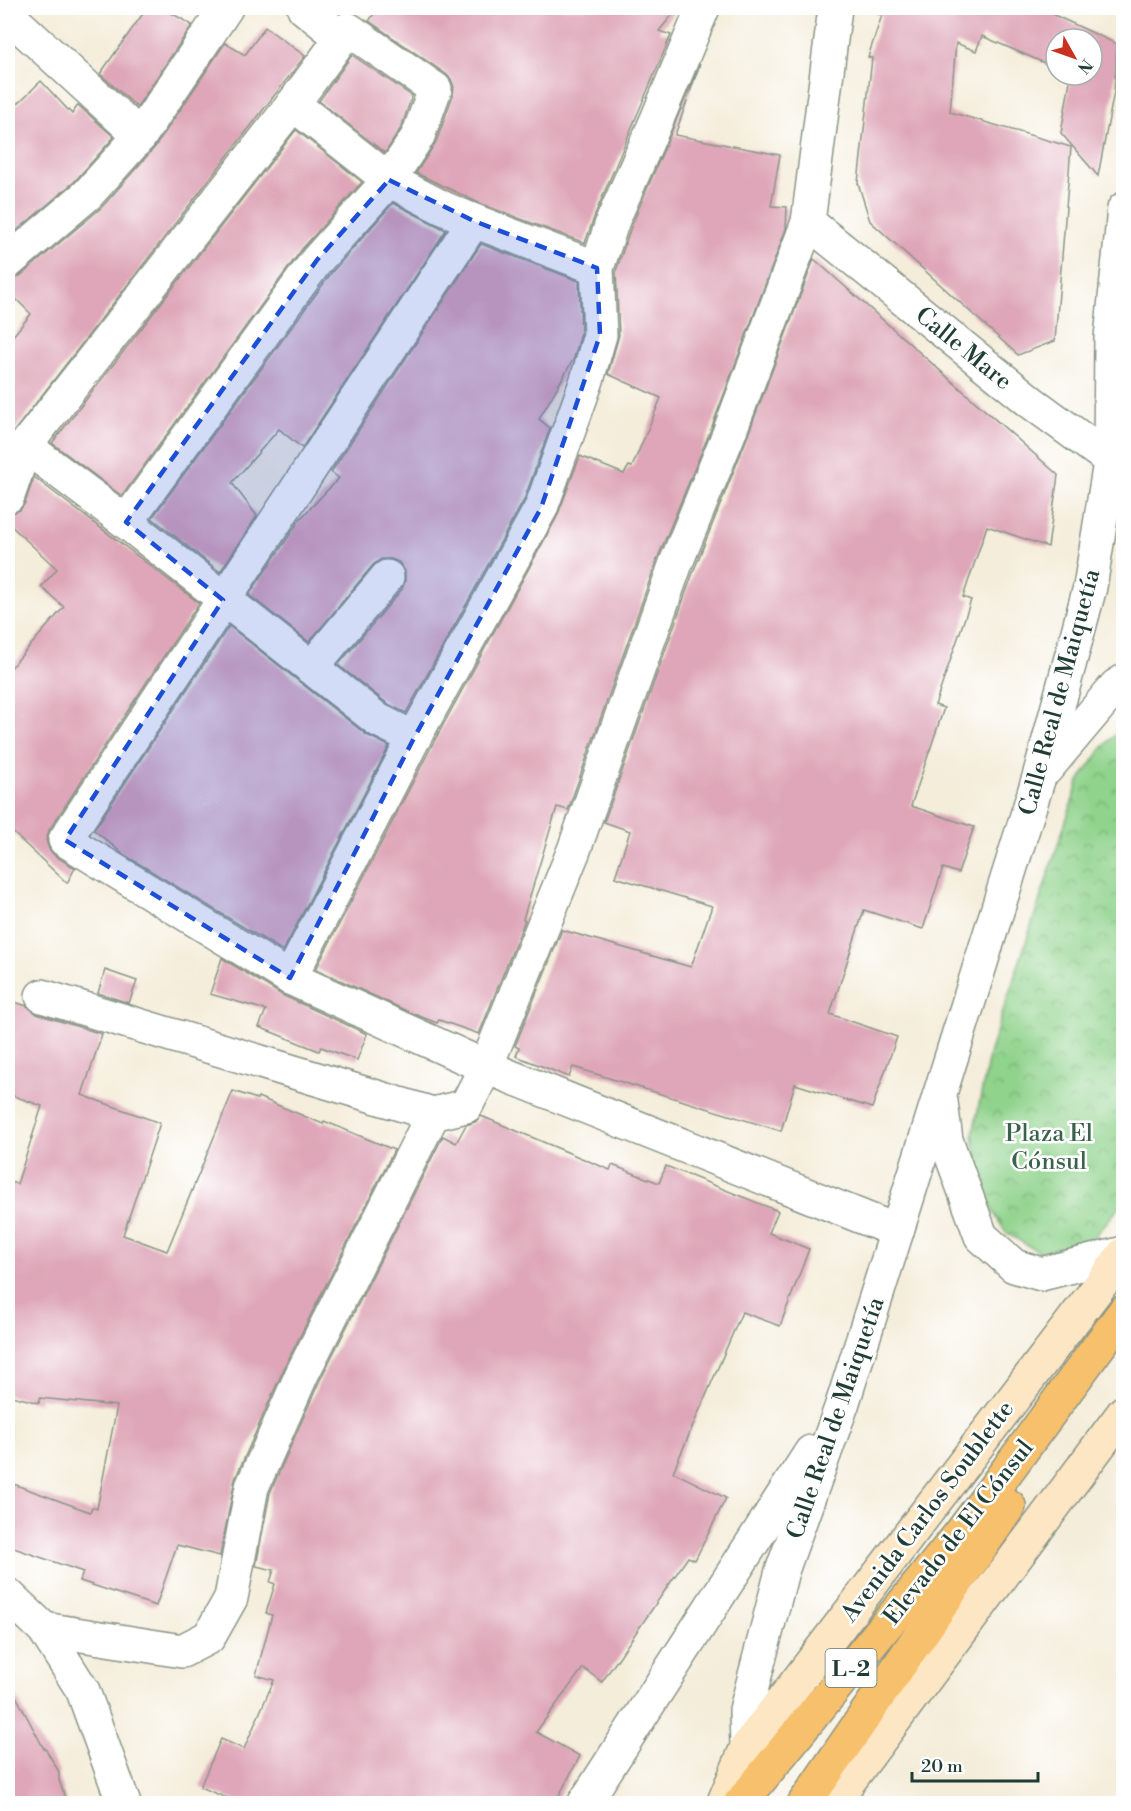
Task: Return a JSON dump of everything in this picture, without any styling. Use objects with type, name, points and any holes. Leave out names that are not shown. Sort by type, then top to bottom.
[{"type":"main road","name":"Elevado de El Cónsul","points":[[740,1803],[961,1533],[1124,1312]]},
{"type":"main road","name":"Elevado de El Cónsul","points":[[804,1803],[985,1540],[1124,1351]]},
{"type":"street","points":[[8,262],[87,195],[141,136],[226,8]]},
{"type":"street","points":[[304,8],[342,38]]},
{"type":"street","points":[[290,978],[414,738],[541,508],[600,334],[597,267],[613,220],[703,8]]},
{"type":"street","points":[[42,996],[433,1114],[465,1106],[486,1068],[574,850],[676,563],[728,436],[808,222],[835,8]]},
{"type":"street","points":[[8,15],[141,136]]},
{"type":"street","points":[[8,496],[25,447],[293,104],[348,30],[435,89],[418,136],[389,180],[317,260],[126,522]]},
{"type":"street","points":[[293,104],[389,180],[474,221],[597,267]]},
{"type":"street","name":"Calle Real de Maiquetía","points":[[747,1747],[746,1710],[782,1572],[842,1405],[897,1231],[1038,777],[1090,587],[1117,466],[1111,338],[1124,209]]},
{"type":"street","points":[[474,221],[65,840],[290,978],[486,1068],[897,1231]]},
{"type":"street","name":"Calle Mare","points":[[808,222],[1031,402],[1117,466]]},
{"type":"street","points":[[25,447],[126,522],[378,720],[414,738]]},
{"type":"street","points":[[311,668],[387,577]]},
{"type":"street","points":[[1038,777],[1116,686],[1124,681]]},
{"type":"street","name":"Calle Real de Maiquetía","points":[[939,1093],[946,1140],[981,1236],[1014,1266],[1041,1274],[1124,1254]]},
{"type":"street","points":[[44,1629],[182,1651],[209,1637],[231,1598],[252,1487],[302,1374],[433,1114]]},
{"type":"street","name":"Avenida Carlos Soublette","points":[[723,1803],[747,1747],[1124,1254]]},
{"type":"street","points":[[584,1803],[842,1405]]},
{"type":"street","name":"L-2","points":[[832,1803],[1124,1412]]},
{"type":"street","points":[[8,1595],[44,1629],[83,1691],[124,1803]]},
{"type":"highlighted area","points":[[389,180],[474,221],[597,268],[600,335],[541,508],[414,738],[290,978],[65,840],[223,600],[126,522],[317,260]]},
{"type":"green space","name":"Plaza El Cónsul","points":[[1123,727],[1123,1203],[1088,1244],[1039,1252],[1006,1233],[989,1205],[977,1170],[973,1134],[990,1051],[1079,781],[1103,747]]},
{"type":"building","points":[[147,8],[163,8],[192,25],[137,107],[100,74]]},
{"type":"building","points":[[378,8],[678,8],[659,31],[671,35],[585,243],[481,204],[416,173],[436,142],[454,87],[446,74],[369,21]]},
{"type":"building","points":[[871,8],[1039,8],[1080,27],[1044,27],[1044,63],[982,36],[976,51],[956,43],[950,112],[1071,147],[1055,341],[1018,355],[870,221],[858,183],[872,58],[868,57],[882,15],[870,11]]},
{"type":"building","points":[[265,27],[305,56],[8,439],[8,342],[31,314],[8,291],[8,280],[20,276],[101,208],[155,147],[225,43],[245,55]]},
{"type":"building","points":[[1104,38],[1117,44],[1114,92],[1098,176],[1061,133],[1069,87],[1104,87]]},
{"type":"building","points":[[352,55],[412,96],[401,128],[385,153],[319,101]]},
{"type":"building","points":[[700,64],[675,135],[780,155],[771,206],[787,207],[786,229],[711,429],[658,557],[568,810],[557,807],[523,919],[525,920],[479,1034],[439,1020],[437,1023],[409,1012],[316,969],[431,747],[557,517],[580,456],[624,474],[629,466],[632,467],[661,398],[608,374],[619,335],[616,271],[631,227]]},
{"type":"building","points":[[41,81],[72,114],[78,105],[114,137],[74,182],[8,238],[8,113]]},
{"type":"building","points":[[296,130],[362,182],[302,249],[122,496],[52,443]]},
{"type":"building","points":[[393,203],[446,230],[302,448],[279,429],[232,483],[257,516],[220,572],[152,518],[332,272]]},
{"type":"building","points":[[481,244],[579,281],[581,333],[574,358],[539,419],[550,428],[524,500],[406,713],[388,704],[338,665],[402,589],[405,571],[399,562],[381,559],[373,565],[309,642],[249,595],[301,518],[339,478],[331,472]]},
{"type":"building","points":[[814,259],[1058,475],[1048,547],[987,526],[963,597],[971,600],[935,705],[944,708],[911,806],[974,827],[958,873],[943,868],[923,929],[864,910],[830,1014],[897,1037],[872,1108],[795,1084],[781,1131],[573,1067],[569,1077],[516,1056],[519,1048],[515,1046],[562,930],[691,967],[712,906],[615,877],[630,831],[604,822],[694,570],[745,443]]},
{"type":"building","points":[[34,477],[199,603],[49,830],[46,840],[49,849],[55,856],[75,868],[67,883],[8,828],[8,671],[64,607],[41,587],[57,569],[8,523],[8,514],[20,510],[25,503]]},
{"type":"building","points":[[229,626],[367,735],[389,746],[283,951],[123,854],[94,830]]},
{"type":"building","points":[[222,958],[282,995],[367,1034],[357,1060],[321,1047],[319,1051],[259,1027],[266,1010],[210,994]]},
{"type":"building","points":[[105,970],[137,981],[129,1003],[98,993]]},
{"type":"building","points":[[8,1000],[27,1006],[37,1014],[102,1034],[82,1095],[160,1123],[123,1235],[167,1251],[233,1091],[257,1099],[258,1097],[323,1124],[324,1121],[394,1150],[285,1366],[235,1479],[220,1556],[177,1545],[156,1606],[80,1581],[83,1572],[8,1546],[8,1482],[90,1512],[92,1507],[97,1509],[117,1406],[40,1398],[39,1403],[8,1395],[8,1181],[17,1184],[42,1106],[8,1094]]},
{"type":"building","points":[[481,1116],[610,1170],[612,1165],[659,1183],[666,1166],[778,1211],[769,1233],[809,1249],[780,1326],[742,1312],[673,1472],[726,1498],[695,1560],[688,1557],[602,1682],[583,1668],[536,1732],[580,1756],[555,1803],[239,1803],[200,1787],[221,1739],[244,1749],[274,1680],[256,1675],[272,1615],[266,1613],[275,1584],[270,1582],[274,1570],[256,1566],[270,1493],[319,1382],[443,1136],[456,1143],[466,1125],[477,1121]]},
{"type":"building","points":[[8,1681],[44,1749],[59,1772],[59,1780],[67,1803],[8,1803]]}]
